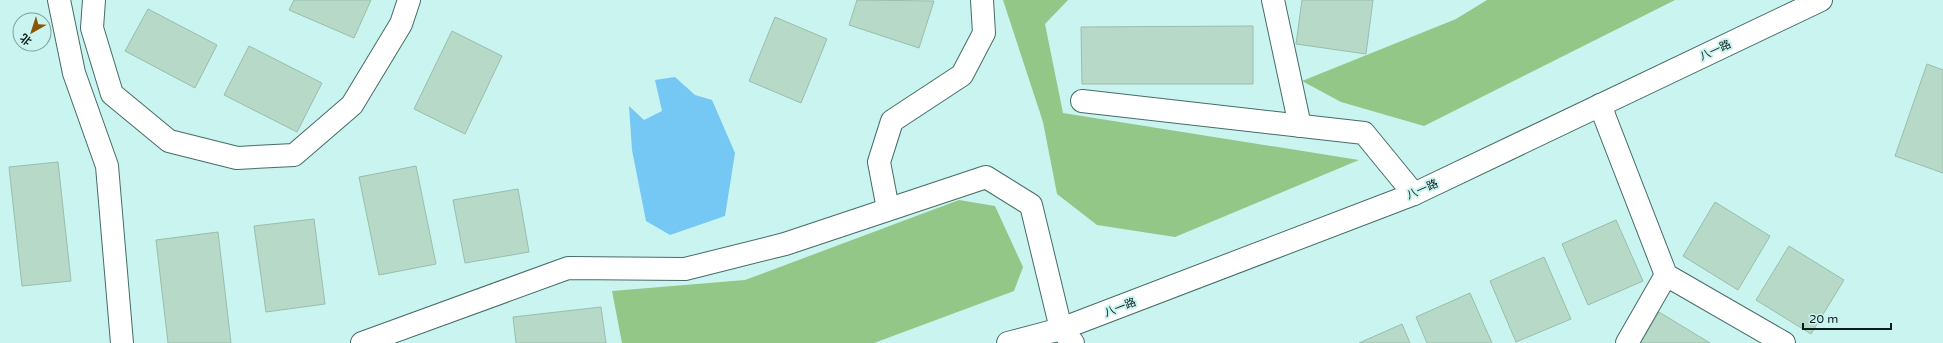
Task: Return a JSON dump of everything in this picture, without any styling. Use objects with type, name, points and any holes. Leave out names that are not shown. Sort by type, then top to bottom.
[{"type":"main road","points":[[59,0],[74,72],[107,166],[122,343]]},
{"type":"main road","points":[[94,0],[92,28],[112,94],[169,141],[237,158],[294,154],[352,104],[401,24],[409,0]]},
{"type":"main road","points":[[888,210],[879,162],[892,121],[962,75],[984,33],[982,0]]},
{"type":"main road","points":[[1274,0],[1300,126]]},
{"type":"main road","name":"八一路","points":[[1008,343],[1067,336],[1414,194],[1821,0]]},
{"type":"main road","points":[[1082,101],[1364,133],[1414,194]]},
{"type":"main road","points":[[1600,105],[1666,274],[1784,343]]},
{"type":"main road","points":[[362,343],[568,268],[685,269],[785,244],[986,177],[1031,205],[1067,336]]},
{"type":"main road","points":[[1627,343],[1666,274]]},
{"type":"green space","points":[[1003,0],[1068,0],[1045,24],[1063,113],[1359,160],[1175,237],[1097,225],[1057,194],[1043,122]]},
{"type":"green space","points":[[1487,0],[1675,0],[1424,126],[1341,102],[1302,81],[1456,19]]},
{"type":"green space","points":[[959,200],[995,206],[1023,267],[1014,291],[874,343],[622,343],[612,291],[745,280]]},
{"type":"water","points":[[675,77],[695,95],[712,100],[735,153],[725,216],[670,235],[646,221],[632,150],[629,106],[644,120],[662,111],[655,80]]},
{"type":"building","points":[[294,0],[371,0],[354,38],[289,10]]},
{"type":"building","points":[[857,0],[934,1],[919,48],[849,25]]},
{"type":"building","points":[[1302,0],[1373,0],[1366,54],[1296,44]]},
{"type":"building","points":[[148,9],[217,45],[195,88],[125,51]]},
{"type":"building","points":[[775,17],[827,39],[801,103],[749,81]]},
{"type":"building","points":[[1253,26],[1253,84],[1082,84],[1081,27]]},
{"type":"building","points":[[452,31],[502,56],[465,134],[414,109]]},
{"type":"building","points":[[249,46],[322,83],[297,132],[224,95]]},
{"type":"building","points":[[1927,64],[1943,70],[1943,173],[1895,156]]},
{"type":"building","points":[[58,162],[71,281],[22,286],[9,167]]},
{"type":"building","points":[[416,166],[436,264],[379,275],[359,177]]},
{"type":"building","points":[[518,189],[529,252],[465,263],[453,200]]},
{"type":"building","points":[[1715,202],[1770,236],[1738,290],[1683,256]]},
{"type":"building","points":[[314,219],[325,304],[266,312],[254,226]]},
{"type":"building","points":[[1616,220],[1643,281],[1588,305],[1562,244]]},
{"type":"building","points":[[218,232],[231,343],[168,343],[156,240]]},
{"type":"building","points":[[1789,246],[1844,280],[1811,334],[1756,300]]},
{"type":"building","points":[[1544,257],[1571,319],[1516,342],[1490,281]]},
{"type":"building","points":[[1470,293],[1492,343],[1427,343],[1416,317]]},
{"type":"building","points":[[601,307],[606,343],[516,343],[513,317]]},
{"type":"building","points":[[1659,312],[1710,343],[1640,343]]},
{"type":"building","points":[[1402,324],[1410,343],[1359,343]]}]
